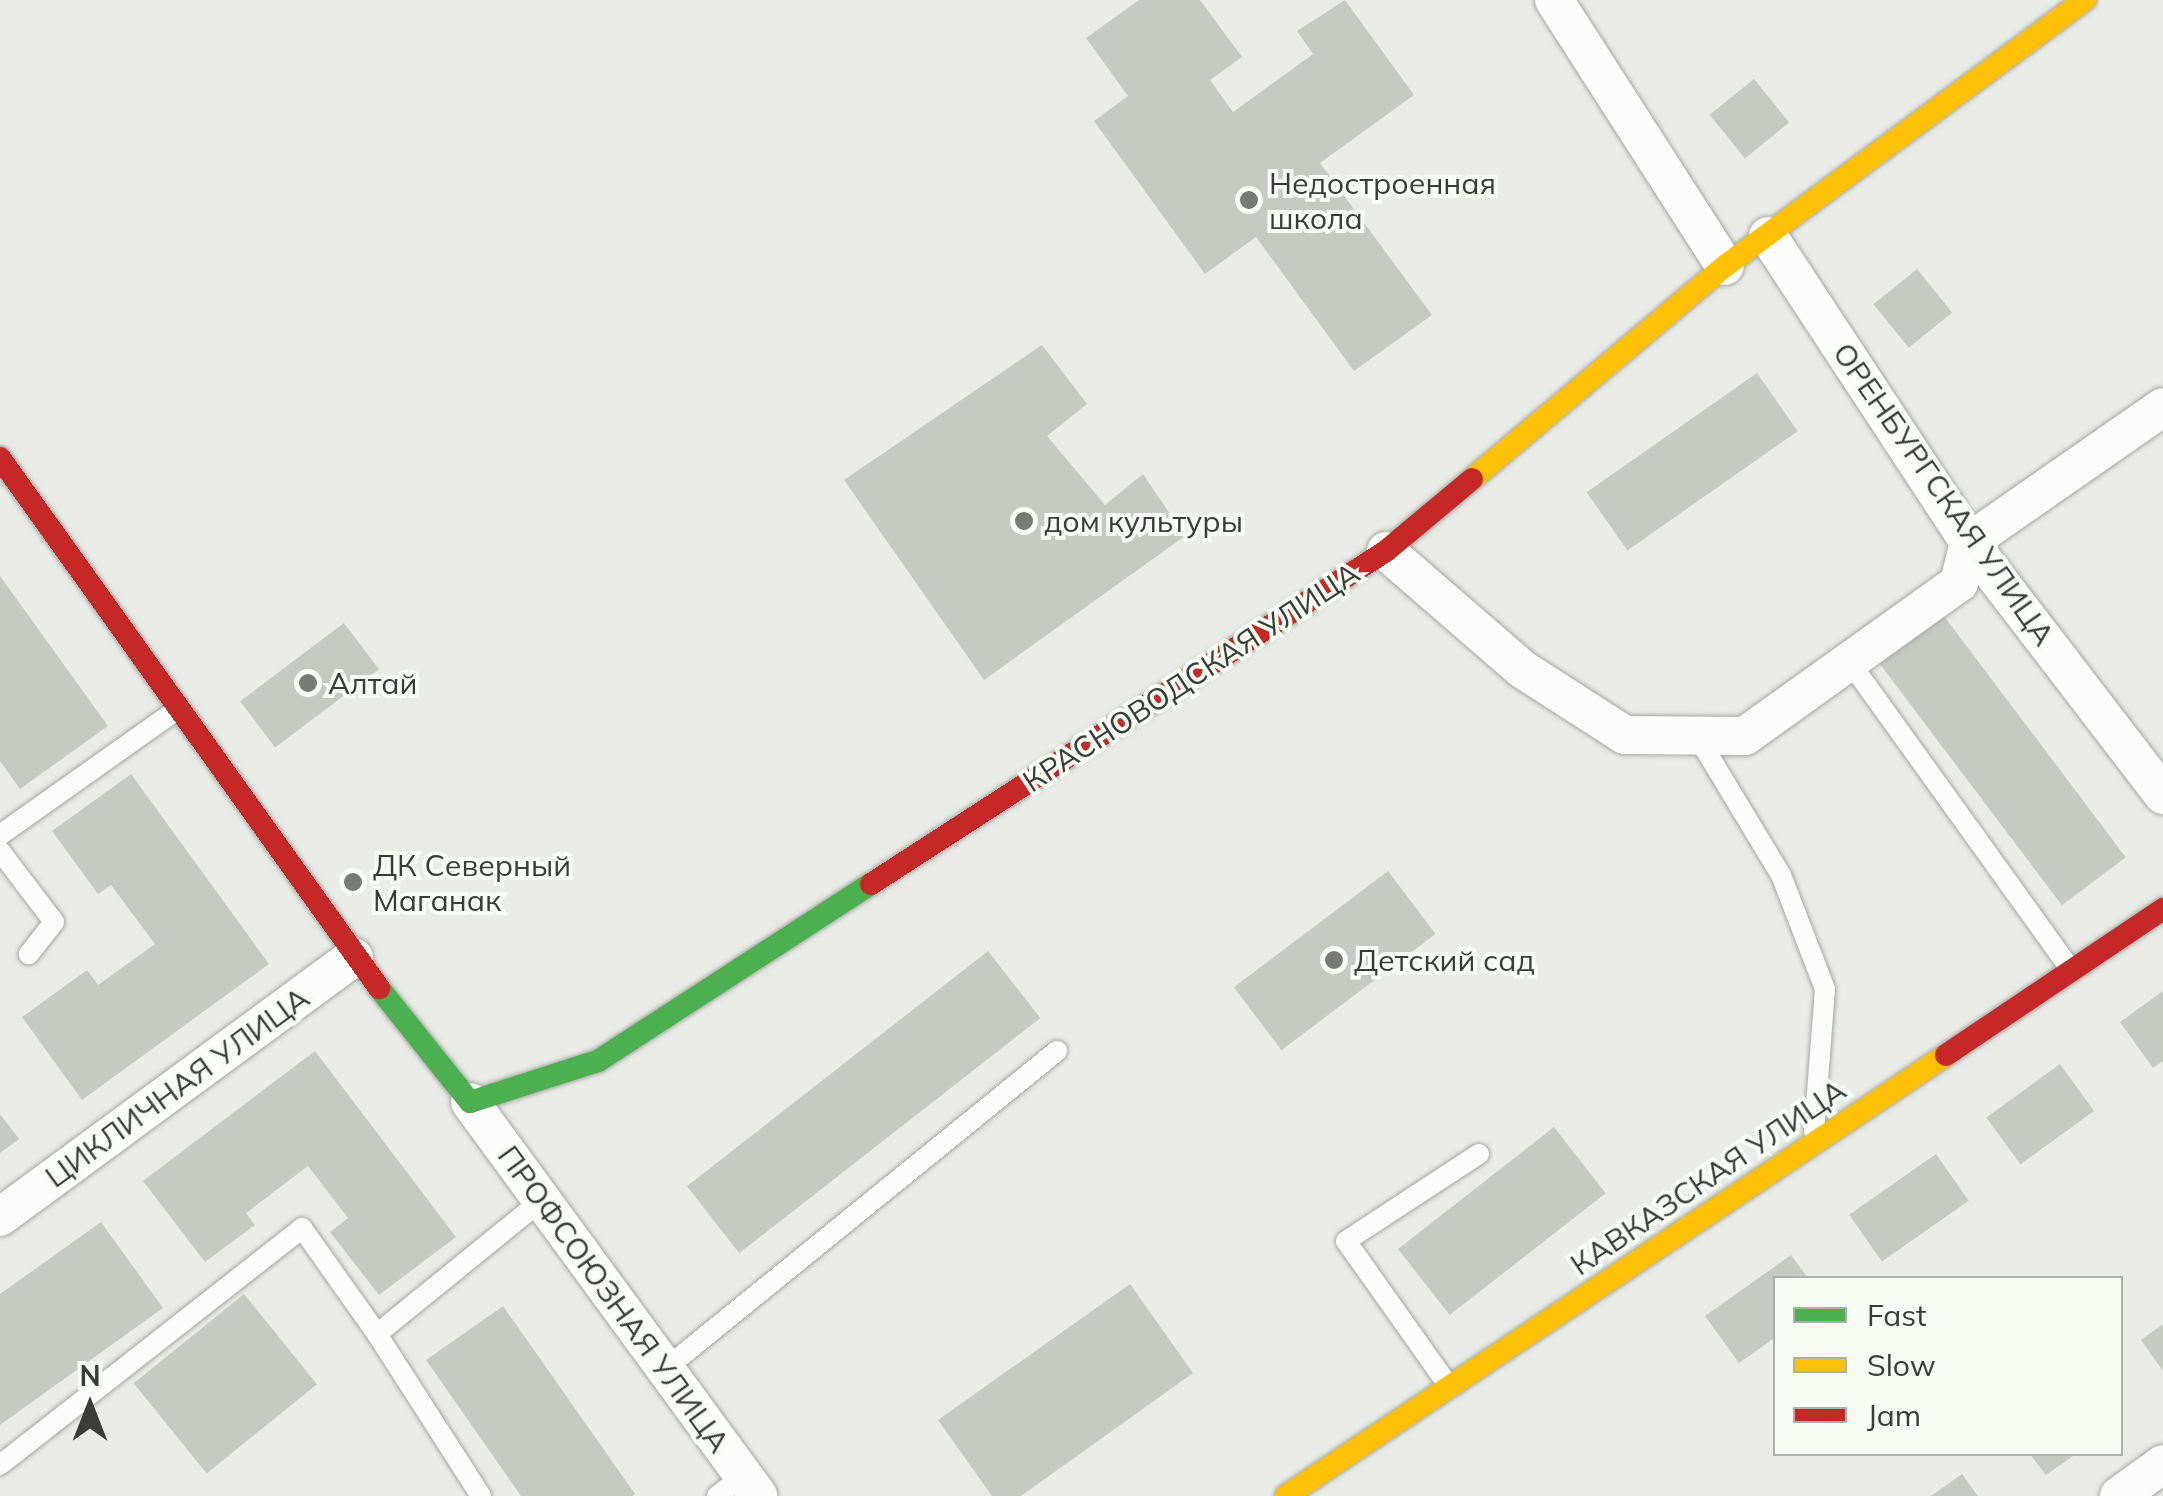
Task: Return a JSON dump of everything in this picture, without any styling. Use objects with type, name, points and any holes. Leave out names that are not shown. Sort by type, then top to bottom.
[{"type":"main road","points":[[1386,551],[1725,266],[2084,0]]},
{"type":"main road","points":[[1,462],[354,957],[470,1102]]},
{"type":"main road","name":"КРАСНОВОДСКАЯ УЛИЦА","points":[[470,1102],[598,1061],[1386,551]]},
{"type":"main road","name":"КАВКАЗСКАЯ УЛИЦА","points":[[1286,1496],[2163,909]]},
{"type":"street","points":[[1554,0],[1725,266]]},
{"type":"street","name":"ОРЕНБУРГСКАЯ УЛИЦА","points":[[1768,236],[1969,542],[2163,795]]},
{"type":"street","points":[[1969,542],[2163,407]]},
{"type":"street","name":"КРАСНОВОДСКАЯ УЛИЦА","points":[[1386,551],[1522,669],[1626,735],[1745,736],[1959,583],[1969,542]]},
{"type":"street","name":"ЦИКЛИЧНАЯ УЛИЦА","points":[[0,1218],[354,957]]},
{"type":"street","name":"ПРОФСОЮЗНАЯ УЛИЦА","points":[[470,1102],[665,1369],[740,1489]]},
{"type":"street","points":[[2119,1496],[2163,1464]]},
{"type":"lane","points":[[1849,662],[2072,970]]},
{"type":"lane","points":[[0,836],[178,709]]},
{"type":"lane","points":[[1697,736],[1781,874],[1825,989],[1812,1143]]},
{"type":"lane","points":[[0,850],[54,922],[29,954]]},
{"type":"lane","points":[[665,1369],[1057,1051]]},
{"type":"lane","points":[[1449,1386],[1346,1241],[1479,1154]]},
{"type":"lane","points":[[377,1334],[542,1200]]},
{"type":"lane","points":[[0,1466],[302,1228],[377,1334],[481,1496]]},
{"type":"building","name":"Недостроенная школа","points":[[1139,0],[1200,0],[1242,57],[1210,80],[1233,112],[1313,54],[1297,31],[1345,0],[1414,95],[1320,163],[1432,315],[1354,371],[1256,237],[1205,274],[1094,121],[1128,96],[1086,38]]},
{"type":"building","points":[[1754,79],[1789,123],[1745,158],[1710,115]]},
{"type":"building","points":[[1917,269],[1952,313],[1909,348],[1873,304]]},
{"type":"building","name":"дом культуры","points":[[1042,345],[1087,404],[1047,436],[1105,505],[1143,474],[1185,536],[984,680],[844,480]]},
{"type":"building","points":[[1757,373],[1798,431],[1627,550],[1587,492]]},
{"type":"building","points":[[0,576],[108,726],[20,789],[0,761]]},
{"type":"building","points":[[1944,616],[2126,857],[2062,905],[1880,664]]},
{"type":"building","name":"Алтай","points":[[344,623],[379,669],[275,748],[240,701]]},
{"type":"building","points":[[131,774],[269,964],[82,1100],[22,1017],[87,970],[98,985],[155,944],[111,885],[98,894],[52,831]]},
{"type":"building","name":"Детский сад","points":[[1388,871],[1436,934],[1281,1050],[1234,987]]},
{"type":"building","points":[[988,951],[1040,1018],[739,1253],[687,1186]]},
{"type":"building","points":[[2163,991],[2163,1061],[2153,1068],[2120,1022]]},
{"type":"building","points":[[315,1051],[456,1237],[379,1295],[330,1232],[348,1218],[308,1166],[246,1213],[255,1225],[205,1262],[143,1181]]},
{"type":"building","points":[[2060,1064],[2094,1111],[2020,1164],[1986,1117]]},
{"type":"building","points":[[0,1114],[19,1139],[0,1153]]},
{"type":"building","points":[[1554,1127],[1606,1193],[1450,1315],[1398,1249]]},
{"type":"building","points":[[1936,1154],[1969,1201],[1882,1261],[1849,1215]]},
{"type":"building","points":[[101,1222],[163,1308],[0,1425],[0,1294]]},
{"type":"building","points":[[1791,1255],[1807,1276],[1773,1276],[1773,1339],[1739,1363],[1705,1316]]},
{"type":"building","points":[[1130,1284],[1193,1373],[1021,1496],[992,1496],[938,1420]]},
{"type":"building","points":[[244,1294],[317,1384],[207,1474],[134,1383]]},
{"type":"building","points":[[503,1306],[635,1494],[521,1496],[426,1360]]},
{"type":"building","points":[[2163,1324],[2163,1371],[2141,1340]]},
{"type":"building","points":[[2032,1456],[2073,1456],[2046,1475]]},
{"type":"building","points":[[1962,1474],[1978,1496],[1931,1496]]},
{"type":"traffic: fast","points":[[379,988],[470,1102],[598,1061],[871,884]]},
{"type":"traffic: slow","points":[[1472,479],[1725,266],[2085,0]]},
{"type":"traffic: slow","points":[[1286,1496],[1946,1055]]},
{"type":"traffic: jam","points":[[0,458],[379,988]]},
{"type":"traffic: jam","points":[[871,884],[1386,551],[1472,479]]},
{"type":"traffic: jam","points":[[1946,1055],[2163,909]]},
{"type":"place","name":"Недостроенная школа","points":[[1249,200]]},
{"type":"place","name":"дом культуры","points":[[1024,521]]},
{"type":"place","name":"Алтай","points":[[308,683]]},
{"type":"place","name":"ДК Северный Маганак","points":[[353,882]]},
{"type":"place","name":"Детский сад","points":[[1334,960]]}]
